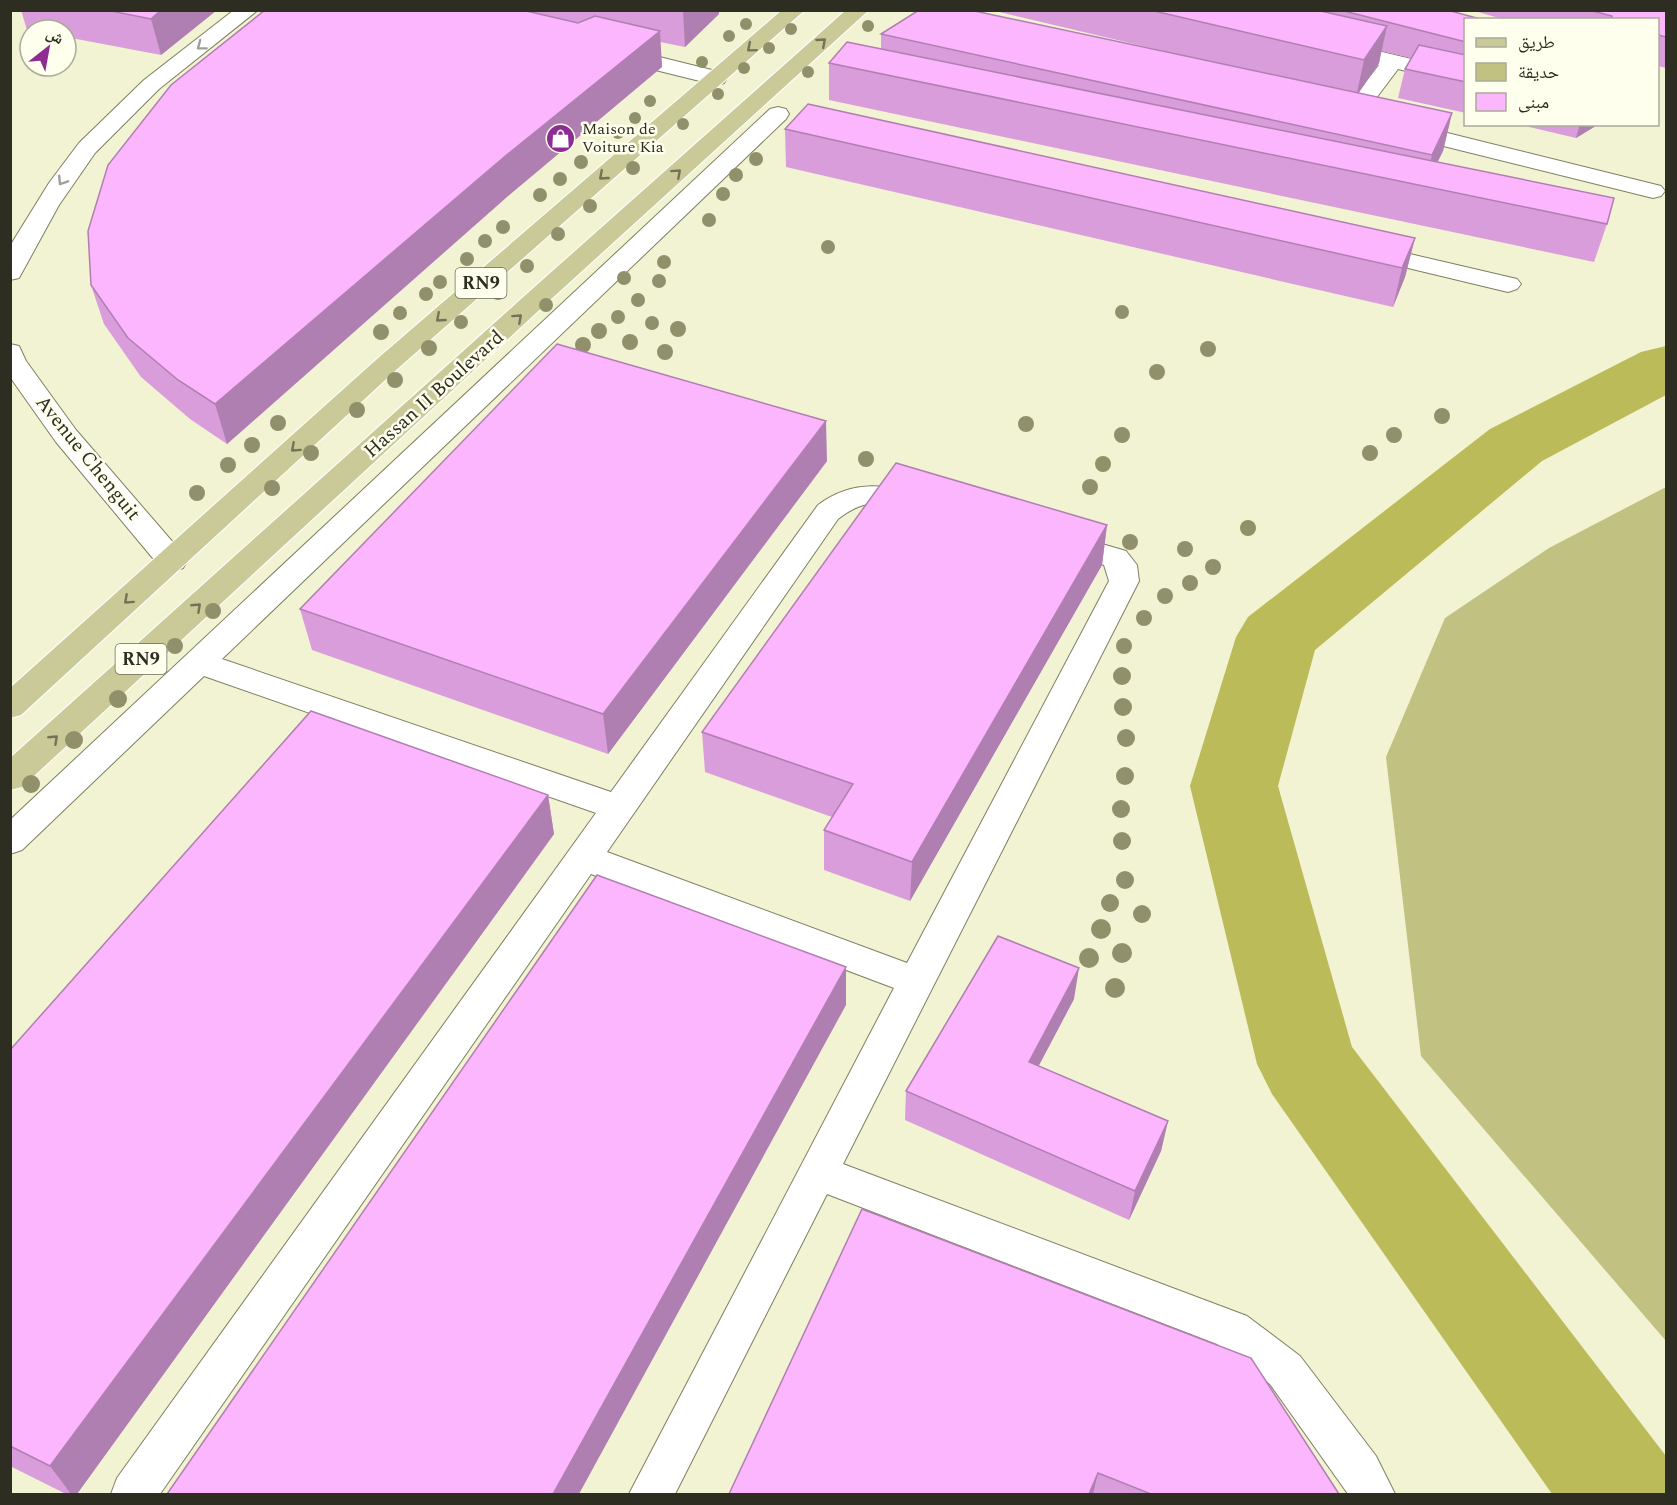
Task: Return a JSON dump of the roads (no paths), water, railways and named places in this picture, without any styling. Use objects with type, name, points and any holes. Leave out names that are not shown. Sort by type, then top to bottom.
[{"type":"main road","name":"RN9","points":[[10,707],[386,364],[795,10]]},
{"type":"main road","name":"Hassan II Boulevard","points":[[10,778],[271,539],[386,439],[777,113],[859,10]]},
{"type":"street","points":[[10,273],[19,252],[69,171],[104,130],[162,75],[248,10]]},
{"type":"street","points":[[1310,42],[1464,79]]},
{"type":"street","points":[[603,50],[716,78]]},
{"type":"street","points":[[1351,116],[1392,62]]},
{"type":"street","points":[[1328,111],[1653,191]]},
{"type":"street","points":[[10,841],[777,113]]},
{"type":"street","points":[[1346,246],[1508,284]]},
{"type":"street","name":"Avenue Chenguit","points":[[10,352],[13,361],[66,436],[172,561]]},
{"type":"street","points":[[133,1494],[828,512],[841,500],[855,495],[873,493],[954,512]]},
{"type":"street","points":[[651,1494],[1124,581],[1122,565],[1115,558],[1029,534]]},
{"type":"street","points":[[200,663],[618,807]]},
{"type":"street","points":[[583,857],[915,981]]},
{"type":"street","points":[[816,1172],[1232,1330],[1254,1344],[1286,1370],[1360,1472],[1373,1494]]},
{"type":"waterway","points":[[1623,1494],[1307,1064],[1234,786],[1277,637],[1516,445],[1666,367]]},
{"type":"place","name":"Maison de Voiture Kia","points":[[561,138]]}]
